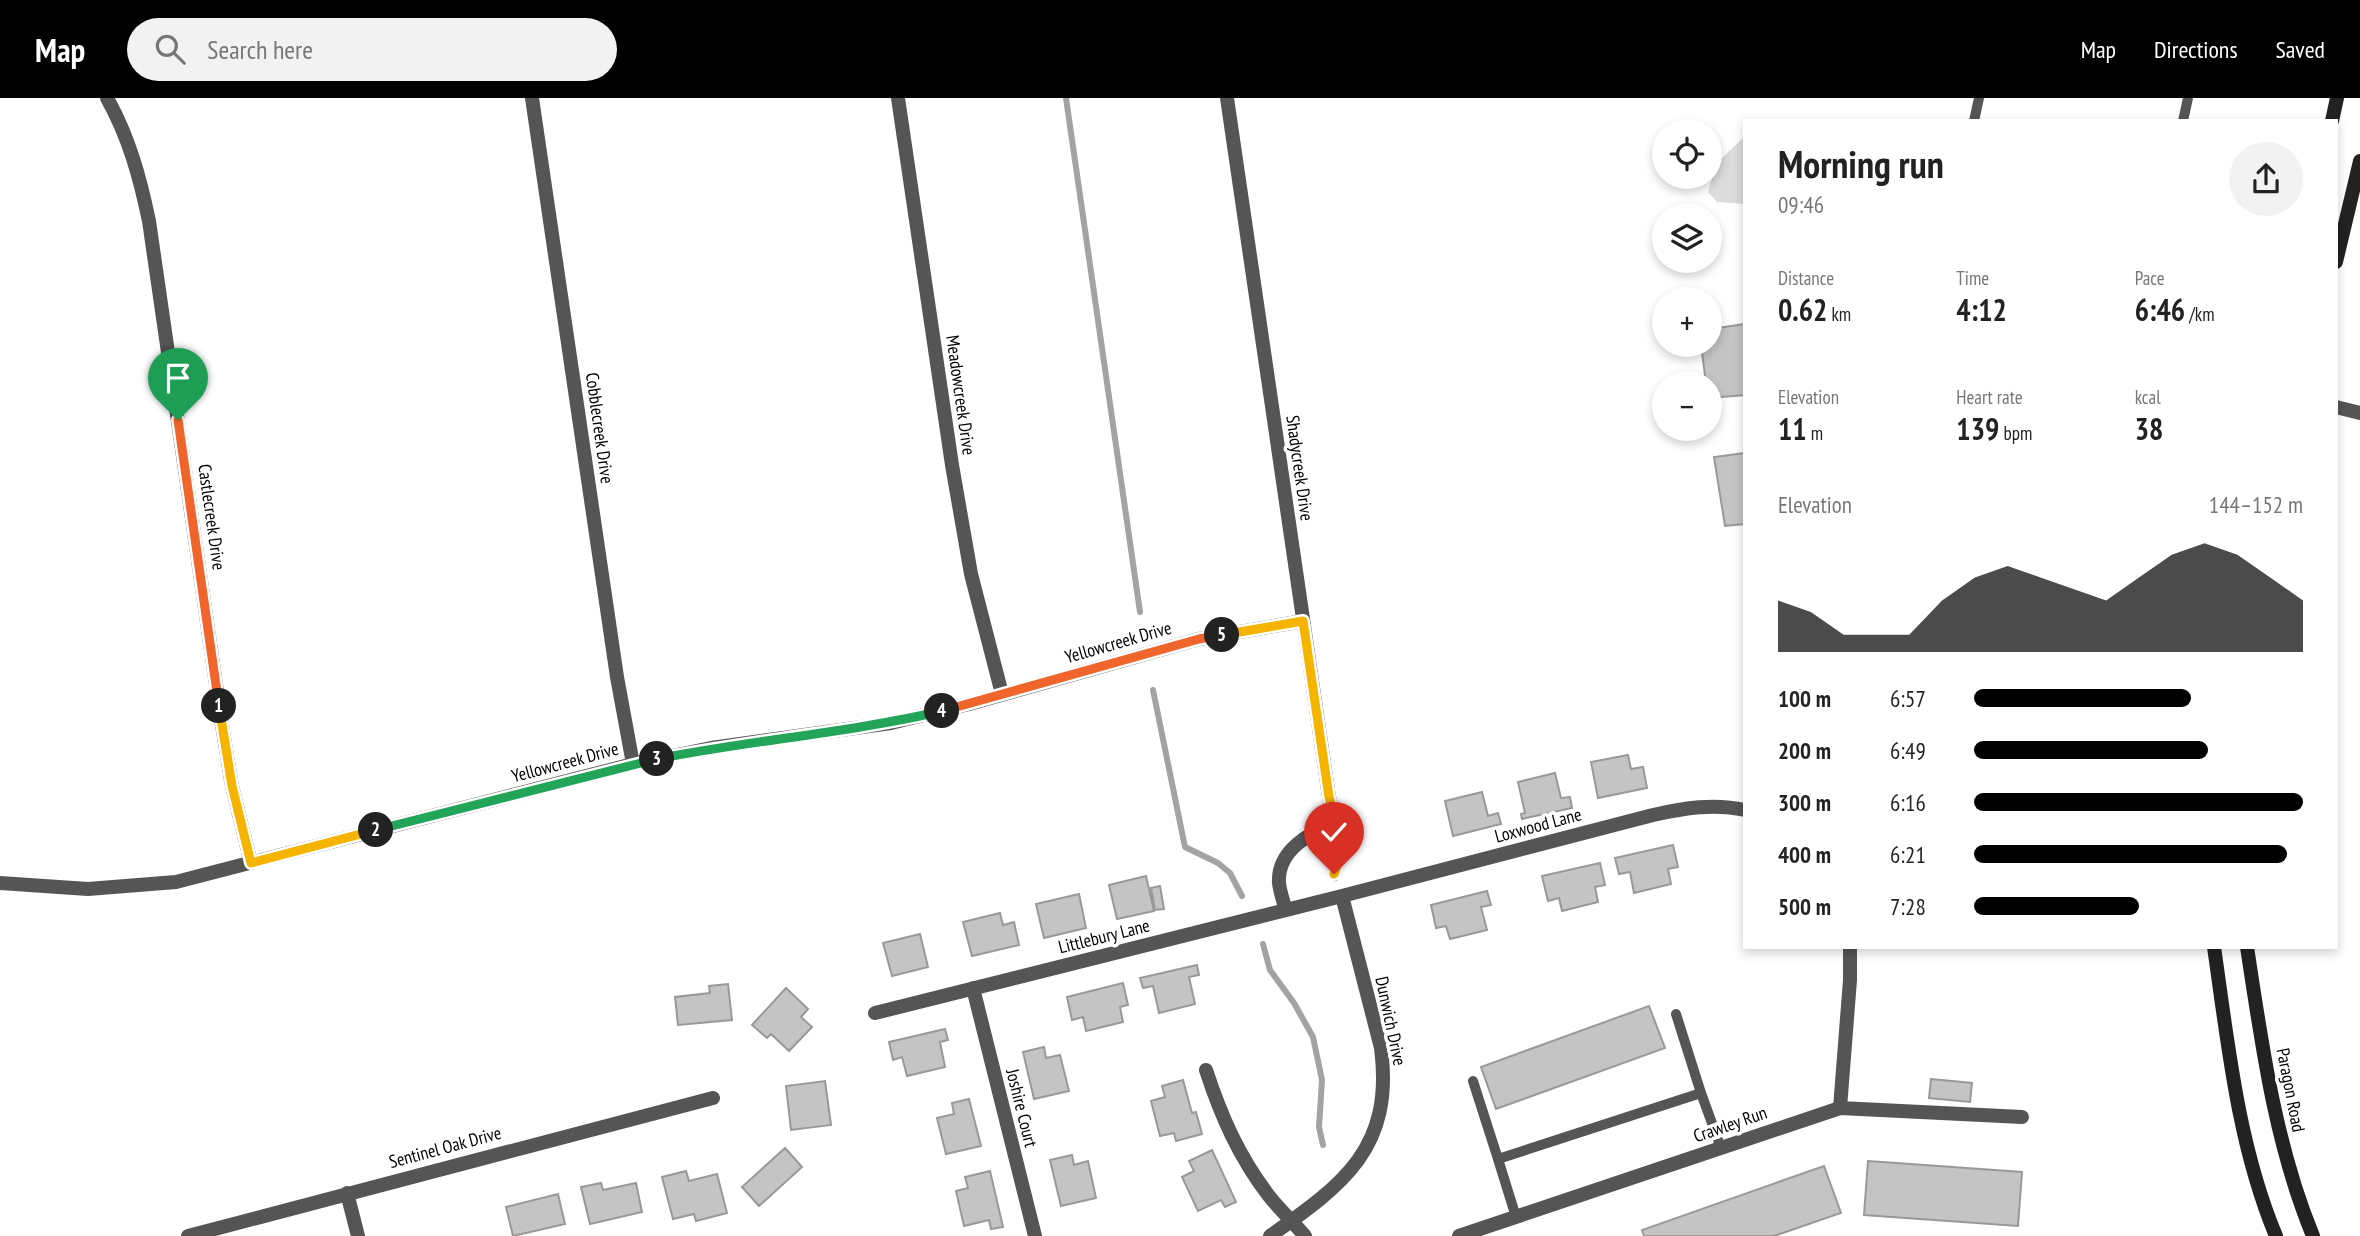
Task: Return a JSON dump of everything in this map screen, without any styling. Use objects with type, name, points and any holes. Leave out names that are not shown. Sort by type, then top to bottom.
[{"type":"street","name":"Castlecreek Drive","points":[[107,98],[129,145],[149,221],[223,732],[232,786],[251,863]]},
{"type":"street","name":"Cobblecreek Drive","points":[[532,98],[617,677],[633,764]]},
{"type":"street","name":"Meadowcreek Drive","points":[[898,98],[959,506],[971,574],[1002,694]]},
{"type":"street","name":"Shadycreek Drive","points":[[1227,98],[1329,797],[1336,822],[1346,840]]},
{"type":"street","points":[[2332,119],[2337,98]]},
{"type":"street","points":[[2338,254],[2360,161]]},
{"type":"street","points":[[2338,408],[2360,413]]},
{"type":"street","name":"Yellowcreek Drive","points":[[0,883],[117,888],[176,882],[633,764],[711,748],[891,723],[1199,639],[1303,621]]},
{"type":"street","name":"Loxwood Lane","points":[[1342,896],[1653,814],[1713,806],[1743,810]]},
{"type":"street","points":[[1286,910],[1279,884],[1284,859],[1314,832],[1336,822]]},
{"type":"street","name":"Littlebury Lane","points":[[876,1013],[1342,896]]},
{"type":"street","name":"Dunwich Drive","points":[[1270,1236],[1336,1187],[1354,1167],[1379,1118],[1383,1095],[1381,1048],[1342,896]]},
{"type":"street","points":[[1840,1108],[1850,949]]},
{"type":"street","points":[[2214,949],[2237,1107],[2276,1236]]},
{"type":"street","name":"Paragon Road","points":[[2247,949],[2266,1072],[2280,1135],[2297,1196],[2313,1236]]},
{"type":"street","name":"Joshire Court","points":[[973,988],[1035,1236]]},
{"type":"street","points":[[1206,1070],[1221,1116],[1235,1145],[1270,1198],[1305,1236]]},
{"type":"street","name":"Sentinel Oak Drive","points":[[188,1236],[713,1098]]},
{"type":"street","name":"Crawley Run","points":[[1459,1236],[1840,1108],[2022,1116]]},
{"type":"street","points":[[347,1193],[358,1236]]},
{"type":"lane","points":[[1974,119],[1979,98]]},
{"type":"lane","points":[[2183,119],[2188,98]]},
{"type":"lane","points":[[1676,1014],[1721,1148]]},
{"type":"lane","points":[[1473,1081],[1516,1217]]},
{"type":"lane","points":[[1498,1159],[1701,1093]]},
{"type":"path","points":[[1342,896],[1334,874],[1346,840]]},
{"type":"shaded area","points":[[1743,138],[1743,204],[1717,202],[1708,192],[1709,189],[1722,189],[1722,158]]},
{"type":"building","points":[[1743,324],[1743,395],[1722,397],[1722,371],[1704,371],[1703,357],[1722,357],[1722,327]]},
{"type":"building","points":[[1743,453],[1743,524],[1725,526],[1714,457]]},
{"type":"building","points":[[1628,755],[1631,769],[1643,767],[1647,788],[1598,798],[1591,762]]},
{"type":"building","points":[[1555,773],[1561,798],[1570,797],[1572,808],[1522,819],[1521,814],[1525,813],[1518,782]]},
{"type":"building","points":[[1482,792],[1488,816],[1498,813],[1501,824],[1453,836],[1445,801]]},
{"type":"building","points":[[1673,845],[1678,867],[1668,869],[1671,884],[1634,893],[1630,872],[1619,874],[1615,858]]},
{"type":"building","points":[[1600,863],[1605,885],[1595,887],[1598,902],[1562,911],[1559,898],[1548,901],[1542,876]]},
{"type":"building","points":[[1146,876],[1154,911],[1117,919],[1109,885]]},
{"type":"building","points":[[1160,886],[1164,909],[1155,910],[1151,888]]},
{"type":"building","points":[[1487,891],[1491,905],[1481,907],[1487,930],[1450,939],[1446,926],[1436,928],[1431,905]]},
{"type":"building","points":[[1079,894],[1086,928],[1044,938],[1036,904]]},
{"type":"building","points":[[1000,913],[1003,925],[1014,922],[1019,945],[972,956],[963,922]]},
{"type":"building","points":[[920,934],[928,967],[892,976],[883,943]]},
{"type":"building","points":[[1197,965],[1199,975],[1189,977],[1195,1004],[1159,1013],[1153,986],[1143,988],[1140,978]]},
{"type":"building","points":[[1123,983],[1128,1005],[1120,1007],[1123,1022],[1086,1031],[1083,1017],[1072,1020],[1067,997]]},
{"type":"building","points":[[728,984],[732,1020],[678,1025],[675,997],[710,993],[709,986]]},
{"type":"building","points":[[786,988],[808,1009],[801,1017],[812,1027],[789,1051],[771,1034],[767,1038],[752,1025]]},
{"type":"building","points":[[1649,1006],[1665,1048],[1496,1109],[1481,1067]]},
{"type":"building","points":[[945,1029],[948,1040],[940,1042],[945,1067],[907,1076],[902,1057],[893,1060],[889,1042]]},
{"type":"building","points":[[1044,1047],[1046,1058],[1060,1055],[1069,1091],[1034,1099],[1023,1052]]},
{"type":"building","points":[[1931,1079],[1972,1083],[1970,1102],[1929,1098]]},
{"type":"building","points":[[1183,1080],[1192,1113],[1196,1112],[1202,1134],[1176,1141],[1174,1133],[1160,1136],[1151,1101],[1165,1097],[1162,1086]]},
{"type":"building","points":[[825,1081],[831,1125],[791,1130],[786,1086]]},
{"type":"building","points":[[969,1099],[981,1146],[946,1154],[937,1118],[954,1114],[952,1103]]},
{"type":"building","points":[[785,1148],[802,1167],[759,1206],[742,1187]]},
{"type":"building","points":[[1212,1150],[1236,1202],[1225,1207],[1221,1200],[1198,1211],[1182,1177],[1194,1171],[1189,1161]]},
{"type":"building","points":[[1072,1155],[1074,1165],[1088,1161],[1096,1198],[1061,1206],[1050,1160]]},
{"type":"building","points":[[1868,1161],[2022,1172],[2018,1226],[1864,1215]]},
{"type":"building","points":[[1824,1166],[1841,1213],[1774,1236],[1644,1236],[1642,1230]]},
{"type":"building","points":[[686,1171],[689,1181],[717,1174],[727,1213],[696,1221],[694,1214],[673,1219],[662,1177]]},
{"type":"building","points":[[990,1171],[1003,1227],[991,1229],[989,1220],[964,1226],[956,1191],[968,1188],[965,1177]]},
{"type":"building","points":[[601,1183],[603,1190],[636,1183],[642,1212],[590,1224],[581,1187]]},
{"type":"building","points":[[558,1194],[565,1224],[513,1236],[506,1207]]},
{"type":"waterway","points":[[1066,98],[1140,612]]},
{"type":"waterway","points":[[1153,690],[1185,847],[1218,863],[1230,873],[1242,896]]},
{"type":"waterway","points":[[1263,944],[1270,970],[1294,1003],[1313,1037],[1322,1080],[1319,1127],[1323,1145]]},
{"type":"route","points":[[178,420],[232,786],[251,863],[633,764],[711,748],[891,723],[969,704],[1199,639],[1303,621],[1329,797],[1336,822],[1346,840],[1334,874]]}]
